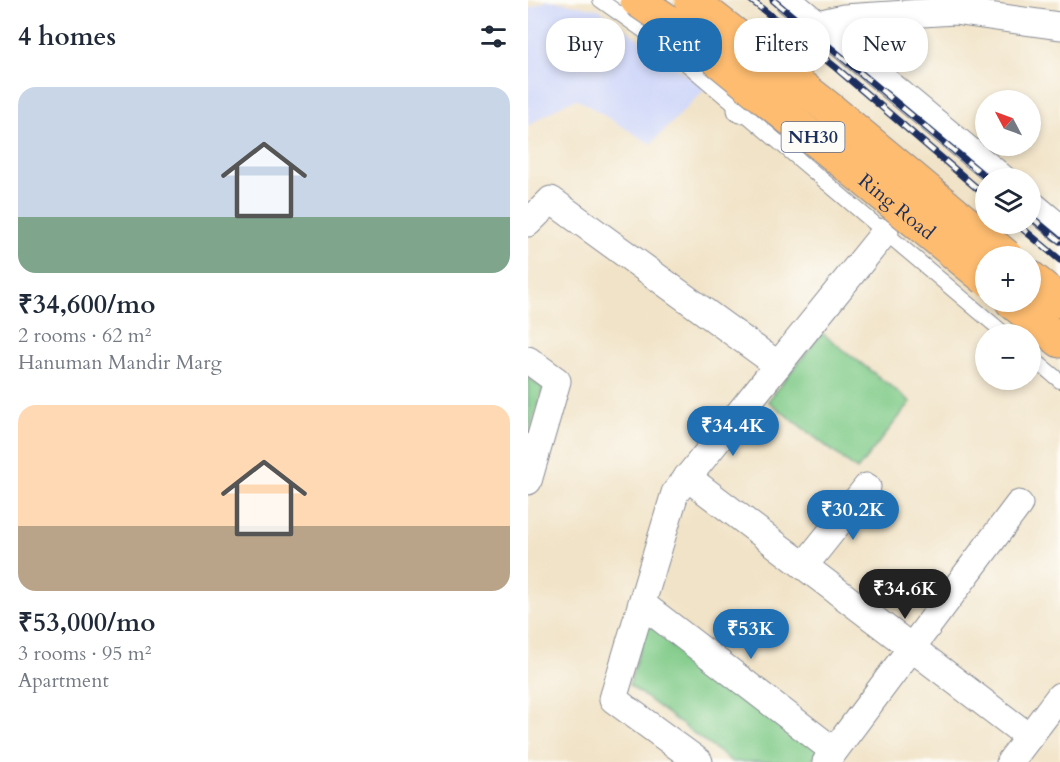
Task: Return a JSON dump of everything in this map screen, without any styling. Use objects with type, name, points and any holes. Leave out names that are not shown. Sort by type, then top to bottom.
[{"type":"highway","name":"Ring Road","points":[[637,0],[689,36],[975,270]]},
{"type":"highway","name":"Ring Road","points":[[691,0],[830,109],[994,246]]},
{"type":"highway","points":[[1041,286],[1060,301]]},
{"type":"highway","points":[[1024,312],[1060,341]]},
{"type":"street","points":[[788,0],[810,18]]},
{"type":"street","points":[[830,21],[844,18],[954,11],[1017,10],[1060,26]]},
{"type":"street","points":[[830,34],[990,168]]},
{"type":"street","points":[[741,109],[775,72]]},
{"type":"street","points":[[528,223],[552,200],[778,364]]},
{"type":"street","points":[[1041,212],[1060,228]]},
{"type":"street","points":[[699,762],[613,699],[675,493],[885,232]]},
{"type":"street","points":[[528,360],[557,381],[528,481]]},
{"type":"street","points":[[687,477],[1029,737]]},
{"type":"street","points":[[804,566],[867,487]]},
{"type":"street","points":[[642,604],[830,757],[1019,504]]},
{"type":"street","points":[[1010,762],[1060,696]]},
{"type":"lane","points":[[600,0],[665,46],[993,324]]},
{"type":"lane","points":[[1041,365],[1060,381]]},
{"type":"shaded area","points":[[549,0],[599,9],[611,18],[546,18],[546,72],[625,72],[625,29],[637,38],[637,72],[682,72],[705,89],[651,144],[577,99],[563,104],[528,126],[528,9]]},
{"type":"green space","points":[[822,333],[911,402],[857,470],[768,401]]},
{"type":"green space","points":[[528,377],[543,388],[528,438]]},
{"type":"green space","points":[[649,618],[820,748],[811,762],[732,762],[629,685]]},
{"type":"railway","points":[[751,0],[835,67],[975,187]]},
{"type":"railway","points":[[773,0],[975,168]]},
{"type":"railway","points":[[1041,225],[1060,241]]},
{"type":"railway","points":[[1029,234],[1060,260]]}]
